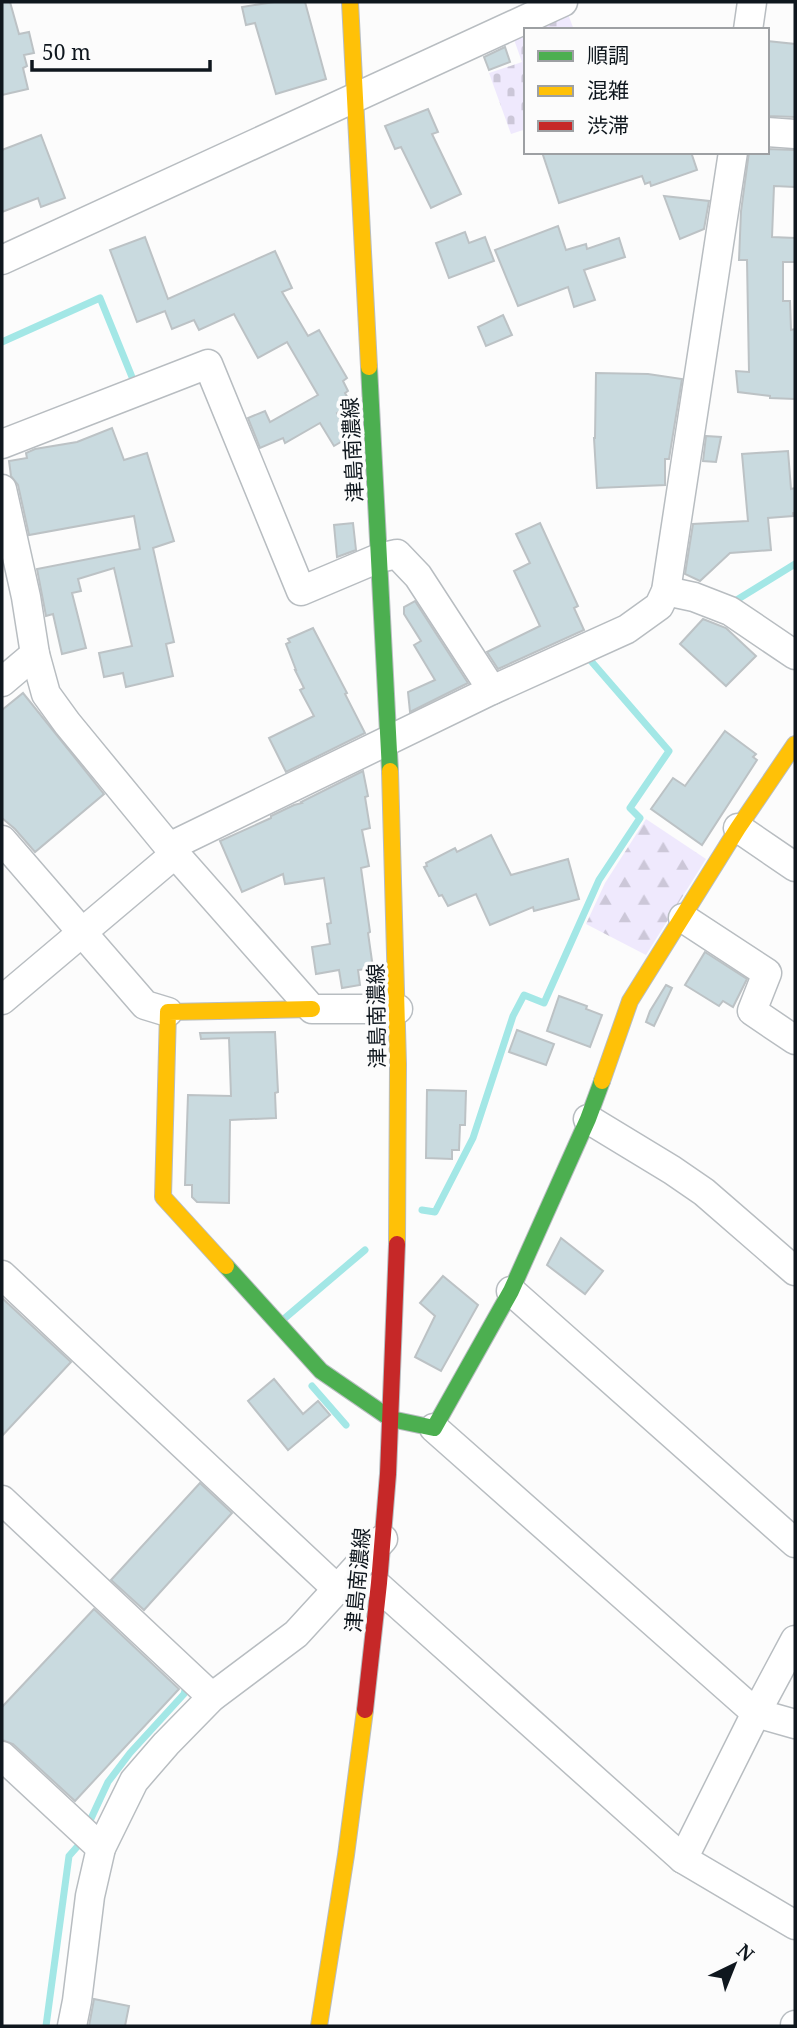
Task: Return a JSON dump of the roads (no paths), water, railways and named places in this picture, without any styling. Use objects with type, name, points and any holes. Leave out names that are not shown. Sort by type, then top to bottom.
[{"type":"main road","name":"津島南濃線","points":[[319,2026],[346,1854],[379,1587],[391,1419],[396,1264],[398,1009],[389,740],[350,2]]},
{"type":"main road","points":[[312,1009],[168,1012],[163,1197],[320,1371],[391,1419],[434,1428],[511,1291],[588,1119],[631,1001],[738,828],[795,744]]},
{"type":"street","points":[[2,260],[354,98],[511,13],[563,2]]},
{"type":"street","points":[[748,28],[752,2]]},
{"type":"street","points":[[769,132],[795,134]]},
{"type":"street","points":[[2,1000],[172,850],[389,740],[627,629],[659,606],[666,591],[733,154]]},
{"type":"street","points":[[2,444],[208,365],[301,591],[379,558],[397,554],[418,576],[492,691]]},
{"type":"street","points":[[2,489],[26,597],[35,654],[46,694],[67,723],[172,850],[312,1009],[398,1009]]},
{"type":"street","points":[[666,591],[694,597],[730,611],[795,655]]},
{"type":"street","points":[[2,682],[35,654]]},
{"type":"street","points":[[738,828],[795,867]]},
{"type":"street","points":[[2,840],[145,1005],[168,1012]]},
{"type":"street","points":[[683,918],[768,973],[752,1011],[795,1040]]},
{"type":"street","points":[[588,1119],[673,1170],[704,1192],[795,1271]]},
{"type":"street","points":[[2,1275],[336,1588]]},
{"type":"street","points":[[511,1291],[795,1544]]},
{"type":"street","points":[[434,1428],[756,1713],[795,1724]]},
{"type":"street","points":[[2,1501],[212,1697]]},
{"type":"street","points":[[72,2026],[90,1896],[101,1849],[134,1781],[212,1697],[296,1634],[383,1539]]},
{"type":"street","points":[[379,1587],[683,1859],[795,1925]]},
{"type":"street","points":[[683,1859],[795,1640]]},
{"type":"street","points":[[2,1756],[101,1849]]},
{"type":"waterway","points":[[2,342],[100,298],[134,382]]},
{"type":"waterway","points":[[735,601],[795,564]]},
{"type":"waterway","points":[[422,1210],[435,1212],[473,1138],[513,1016],[524,995],[544,1003],[599,880],[640,818],[630,808],[669,751],[591,661]]},
{"type":"waterway","points":[[285,1318],[365,1250]]},
{"type":"waterway","points":[[312,1386],[346,1425]]},
{"type":"waterway","points":[[88,1825],[108,1782],[130,1753],[184,1694],[184,1685]]},
{"type":"waterway","points":[[46,2026],[69,1856],[84,1839]]}]
